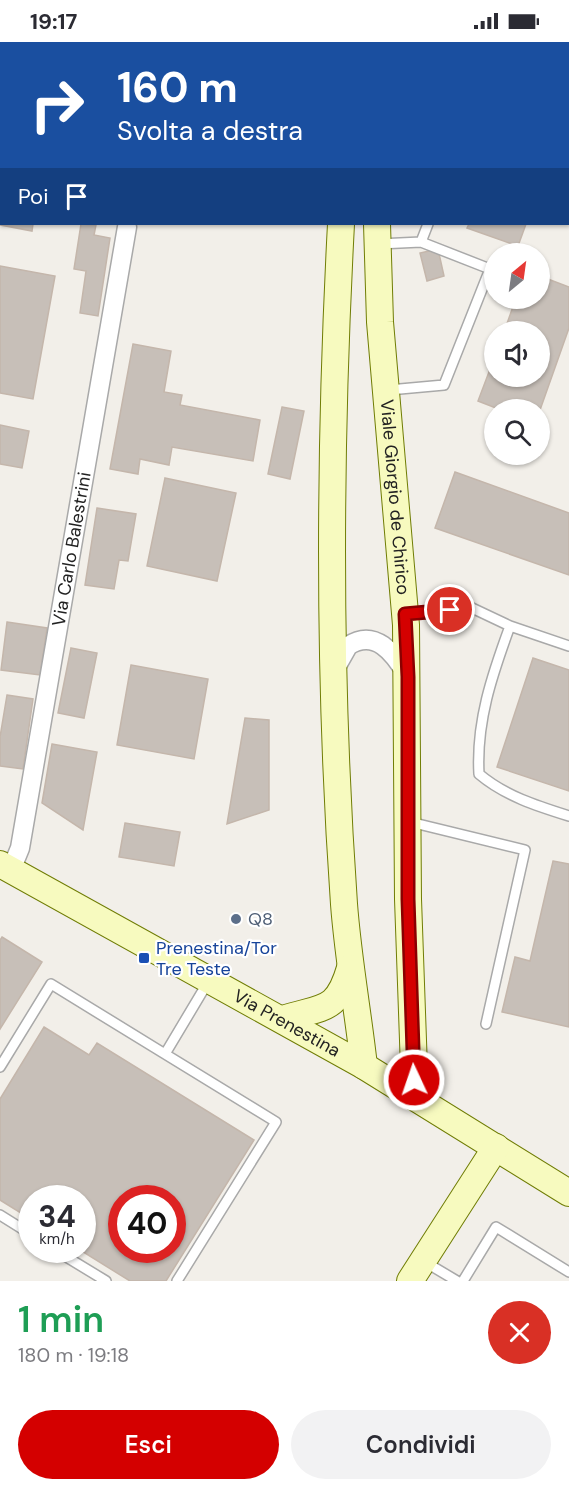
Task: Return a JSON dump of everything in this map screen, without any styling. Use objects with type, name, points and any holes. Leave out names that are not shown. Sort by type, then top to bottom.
[{"type":"street","points":[[341,225],[335,345],[332,676],[344,906],[364,1066]]},
{"type":"street","name":"Via Carlo Balestrini","points":[[5,867],[20,848],[127,227]]},
{"type":"street","name":"Viale Giorgio de Chirico","points":[[377,234],[386,390],[405,614],[408,677],[408,821],[415,1097]]},
{"type":"street","points":[[332,676],[339,658],[348,646],[368,639],[380,643],[391,651],[408,677]]},
{"type":"street","name":"Via Prenestina","points":[[5,867],[283,1019],[364,1066],[568,1192]]},
{"type":"street","points":[[283,1019],[337,1001],[351,965]]},
{"type":"street","points":[[417,1271],[496,1147]]},
{"type":"lane","points":[[421,242],[428,225]]},
{"type":"lane","points":[[377,234],[421,242],[490,269],[444,385],[386,390]]},
{"type":"lane","points":[[405,614],[472,608],[510,626],[569,646]]},
{"type":"lane","points":[[510,626],[490,679],[478,746],[479,774],[492,785],[535,806],[569,816]]},
{"type":"lane","points":[[408,821],[525,850],[486,1024]]},
{"type":"lane","points":[[165,1054],[209,980]]},
{"type":"lane","points":[[0,1066],[51,984],[276,1122],[177,1281]]},
{"type":"lane","points":[[0,1215],[18,1226]]},
{"type":"lane","points":[[463,1281],[496,1227],[569,1272]]},
{"type":"lane","points":[[77,1263],[106,1281]]},
{"type":"lane","points":[[417,1271],[457,1281]]},
{"type":"building","points":[[0,225],[33,225],[32,231]]},
{"type":"building","points":[[81,225],[96,225],[94,235],[110,238],[98,316],[80,313],[86,271],[74,269]]},
{"type":"building","points":[[468,225],[526,225],[519,243],[510,243],[467,228]]},
{"type":"building","points":[[438,249],[444,276],[427,281],[420,253]]},
{"type":"building","points":[[0,266],[55,276],[33,399],[0,393]]},
{"type":"building","points":[[550,280],[569,287],[569,328],[550,382],[550,321],[508,321],[512,309],[550,309]]},
{"type":"building","points":[[133,344],[171,351],[164,392],[182,395],[180,405],[260,420],[253,461],[172,447],[169,465],[140,459],[138,474],[110,469]]},
{"type":"building","points":[[484,385],[484,387],[548,387],[544,399],[484,399],[484,403],[478,401]]},
{"type":"building","points":[[282,407],[304,411],[290,479],[268,474]]},
{"type":"building","points":[[0,425],[29,431],[22,468],[0,464]]},
{"type":"building","points":[[455,472],[569,513],[569,575],[435,528]]},
{"type":"building","points":[[165,478],[236,493],[217,581],[147,566]]},
{"type":"building","points":[[97,508],[136,514],[128,561],[119,560],[114,589],[85,585]]},
{"type":"building","points":[[7,622],[47,628],[40,675],[1,670]]},
{"type":"building","points":[[71,648],[97,653],[84,718],[58,713]]},
{"type":"building","points":[[533,658],[569,670],[569,791],[497,767]]},
{"type":"building","points":[[131,665],[208,679],[194,759],[117,745]]},
{"type":"building","points":[[7,695],[33,699],[23,769],[0,766],[0,737]]},
{"type":"building","points":[[245,718],[269,720],[269,810],[227,824]]},
{"type":"building","points":[[52,744],[97,752],[83,830],[42,803]]},
{"type":"building","points":[[125,823],[180,832],[174,866],[119,857]]},
{"type":"building","points":[[553,861],[569,864],[569,1027],[502,1012],[515,957],[530,961]]},
{"type":"building","points":[[2,937],[42,962],[0,1029],[0,940]]},
{"type":"building","points":[[44,1027],[89,1055],[97,1043],[254,1140],[186,1249],[186,1185],[108,1185],[108,1263],[177,1263],[166,1281],[130,1281],[96,1260],[96,1185],[18,1185],[18,1211],[0,1200],[0,1099]]},
{"type":"place","name":"Q8","points":[[236,919]]},
{"type":"place","name":"Prenestina/Tor Tre Teste","points":[[144,958]]},
{"type":"route","points":[[414,1080],[408,899],[408,677],[405,614],[450,610]]}]
